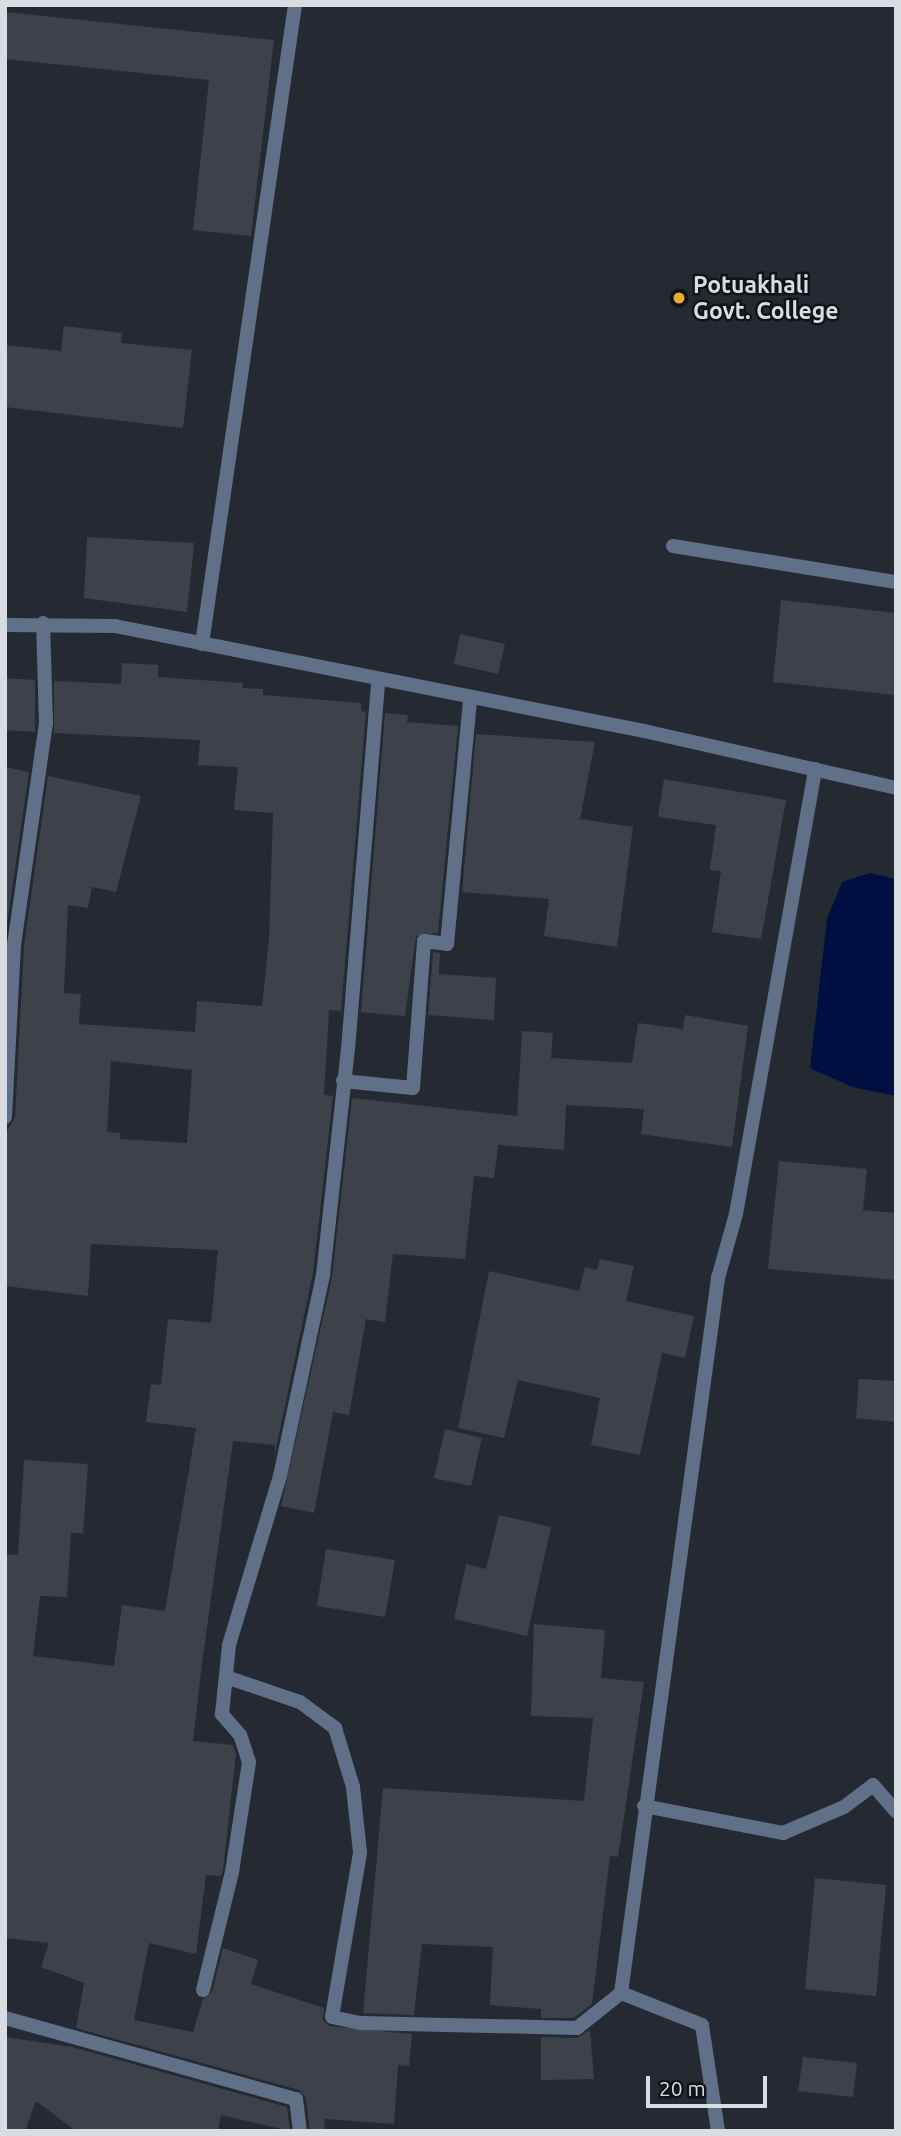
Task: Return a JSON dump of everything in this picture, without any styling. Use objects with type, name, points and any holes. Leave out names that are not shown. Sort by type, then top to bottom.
[{"type":"street","points":[[202,645],[295,5]]},
{"type":"street","points":[[673,546],[896,582]]},
{"type":"street","points":[[5,1117],[14,945],[46,723],[43,623]]},
{"type":"street","points":[[5,625],[43,623],[115,626],[378,682],[815,769],[896,788]]},
{"type":"street","points":[[203,1990],[232,1872],[249,1762],[240,1735],[222,1714],[229,1645],[280,1476],[323,1275],[378,682]]},
{"type":"street","points":[[343,1081],[413,1088],[424,941],[447,944],[470,700]]},
{"type":"street","points":[[226,1677],[300,1702],[335,1728],[353,1787],[360,1853],[332,2017],[362,2024],[577,2028],[621,1993],[644,1806],[718,1278],[736,1214],[815,769]]},
{"type":"street","points":[[644,1806],[783,1833],[844,1807],[873,1785],[896,1811]]},
{"type":"street","points":[[621,1993],[702,2025],[718,2131]]},
{"type":"street","points":[[5,2018],[296,2099],[300,2131]]},
{"type":"shaded area","points":[[870,873],[896,879],[896,1096],[852,1087],[810,1068],[827,919],[842,882]]},
{"type":"building","points":[[5,12],[274,40],[251,236],[193,230],[209,80],[5,59]]},
{"type":"building","points":[[64,326],[122,333],[121,343],[192,350],[183,428],[5,407],[5,345],[61,351]]},
{"type":"building","points":[[87,537],[194,543],[187,612],[84,598]]},
{"type":"building","points":[[781,600],[896,613],[896,695],[773,682]]},
{"type":"building","points":[[460,634],[505,644],[498,674],[454,664]]},
{"type":"building","points":[[122,663],[158,665],[158,677],[243,683],[243,688],[263,689],[263,695],[361,703],[361,711],[366,712],[341,1011],[329,1010],[324,1095],[333,1096],[313,1273],[274,1458],[275,1445],[233,1441],[202,1663],[193,1741],[233,1745],[236,1754],[223,1870],[221,1876],[206,1875],[196,1954],[149,1943],[134,2020],[193,2032],[203,1999],[212,1992],[223,1948],[258,1960],[251,1984],[324,2008],[323,2020],[329,2026],[412,2034],[409,2066],[398,2065],[394,2124],[325,2119],[324,2131],[310,2131],[306,2098],[299,2090],[76,2028],[84,1983],[41,1967],[49,1943],[5,1938],[5,1554],[18,1555],[24,1460],[88,1464],[83,1533],[71,1533],[67,1597],[40,1596],[33,1656],[114,1666],[122,1605],[165,1611],[196,1428],[146,1422],[151,1384],[161,1385],[168,1319],[211,1323],[218,1250],[91,1244],[88,1296],[5,1286],[5,1135],[15,1117],[24,946],[48,776],[141,796],[116,892],[92,887],[88,908],[68,905],[64,993],[81,994],[79,1024],[195,1032],[197,1001],[262,1006],[269,939],[273,813],[234,810],[238,767],[198,765],[200,740],[54,733],[54,681],[121,684]],"holes":[[[111,1061],[192,1070],[187,1143],[120,1139],[120,1133],[107,1132]]]},
{"type":"building","points":[[5,678],[35,680],[35,732],[5,730]]},
{"type":"building","points":[[385,713],[408,715],[407,722],[458,726],[438,933],[416,936],[405,1016],[361,1012]]},
{"type":"building","points":[[476,734],[595,742],[580,819],[633,827],[617,947],[544,936],[549,899],[462,892]]},
{"type":"building","points":[[5,767],[29,772],[5,938]]},
{"type":"building","points":[[664,779],[786,800],[761,939],[712,932],[721,871],[710,870],[716,825],[658,817]]},
{"type":"building","points":[[433,952],[440,953],[439,974],[496,978],[494,1020],[428,1015]]},
{"type":"building","points":[[685,1015],[748,1026],[732,1147],[641,1134],[644,1109],[566,1105],[564,1150],[498,1145],[494,1178],[474,1176],[465,1259],[393,1254],[385,1322],[366,1319],[349,1415],[333,1412],[314,1513],[281,1506],[332,1277],[352,1098],[517,1116],[522,1031],[553,1033],[551,1058],[632,1063],[638,1023],[683,1029]]},
{"type":"building","points":[[779,1161],[867,1169],[863,1210],[896,1213],[896,1280],[768,1269]]},
{"type":"building","points":[[600,1259],[634,1266],[626,1301],[694,1316],[685,1358],[662,1353],[640,1455],[591,1445],[600,1398],[518,1380],[504,1438],[458,1428],[489,1271],[579,1291],[585,1267],[597,1270]]},
{"type":"building","points":[[859,1379],[896,1381],[896,1422],[856,1418]]},
{"type":"building","points":[[445,1429],[482,1438],[471,1486],[434,1478]]},
{"type":"building","points":[[499,1515],[551,1527],[527,1636],[454,1619],[466,1564],[486,1569]]},
{"type":"building","points":[[326,1549],[395,1560],[385,1617],[317,1606]]},
{"type":"building","points":[[534,1624],[605,1630],[601,1678],[644,1682],[618,1857],[610,1856],[592,2004],[574,2018],[541,2018],[541,2009],[490,2005],[493,1947],[422,1944],[414,2015],[363,2013],[383,1788],[584,1801],[593,1718],[531,1716]]},
{"type":"building","points":[[815,1878],[886,1885],[876,1996],[805,1989]]},
{"type":"building","points":[[590,2030],[594,2079],[541,2080],[541,2037],[577,2038]]},
{"type":"building","points":[[5,2037],[72,2047],[287,2107],[290,2131],[221,2115],[218,2131],[76,2131],[36,2101],[25,2131],[5,2131]]},
{"type":"building","points":[[803,2057],[857,2063],[853,2097],[798,2091]]},
{"type":"place","name":"Potuakhali Govt. College","points":[[679,298]]}]
